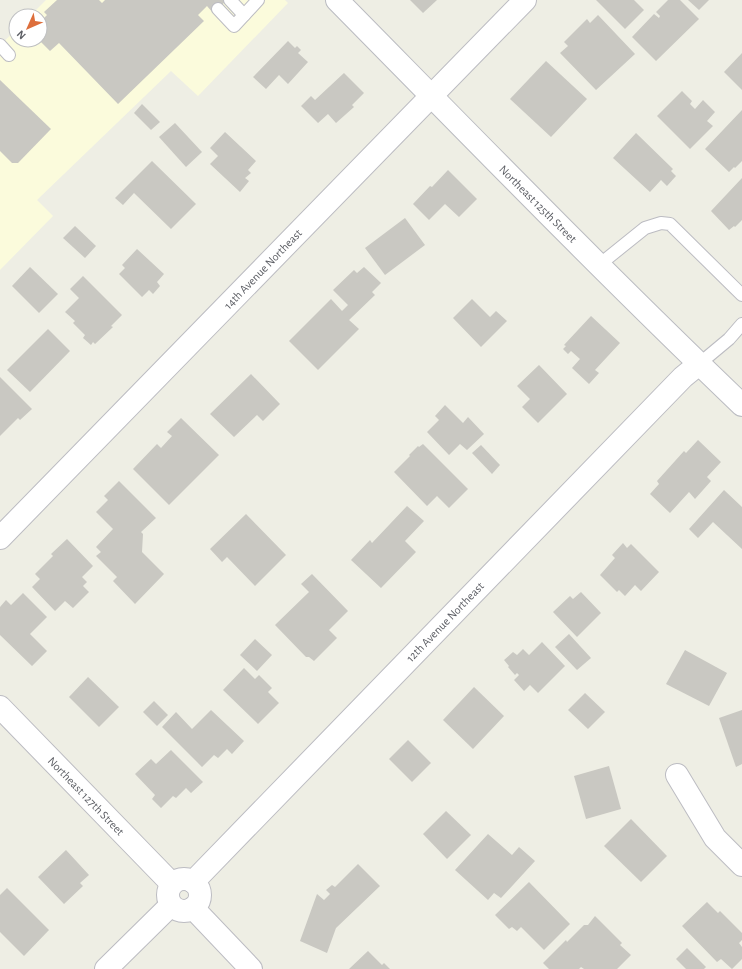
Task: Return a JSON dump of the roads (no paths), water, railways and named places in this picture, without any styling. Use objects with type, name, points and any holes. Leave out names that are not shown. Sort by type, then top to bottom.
[{"type":"street","name":"Northeast 125th Street","points":[[337,0],[599,265],[699,364],[742,404]]},
{"type":"street","name":"14th Avenue Northeast","points":[[0,538],[525,0]]},
{"type":"street","name":"12th Avenue Northeast","points":[[194,882],[683,377],[699,364]]},
{"type":"street","name":"Northeast 127th Street","points":[[0,707],[172,884]]},
{"type":"street","points":[[677,775],[715,838],[742,865]]},
{"type":"street","points":[[184,879],[194,882],[200,895],[199,900],[193,908],[183,911],[177,910],[171,905],[167,897],[172,884],[178,880],[184,879]]},
{"type":"street","points":[[106,969],[171,905]]},
{"type":"street","points":[[193,908],[251,969]]},
{"type":"lane","points":[[230,0],[244,15]]},
{"type":"lane","points":[[218,9],[234,26],[257,0]]},
{"type":"lane","points":[[0,45],[9,55]]},
{"type":"lane","points":[[599,265],[645,228],[661,223],[670,224],[742,295]]},
{"type":"lane","points":[[699,364],[729,339],[742,324]]}]
